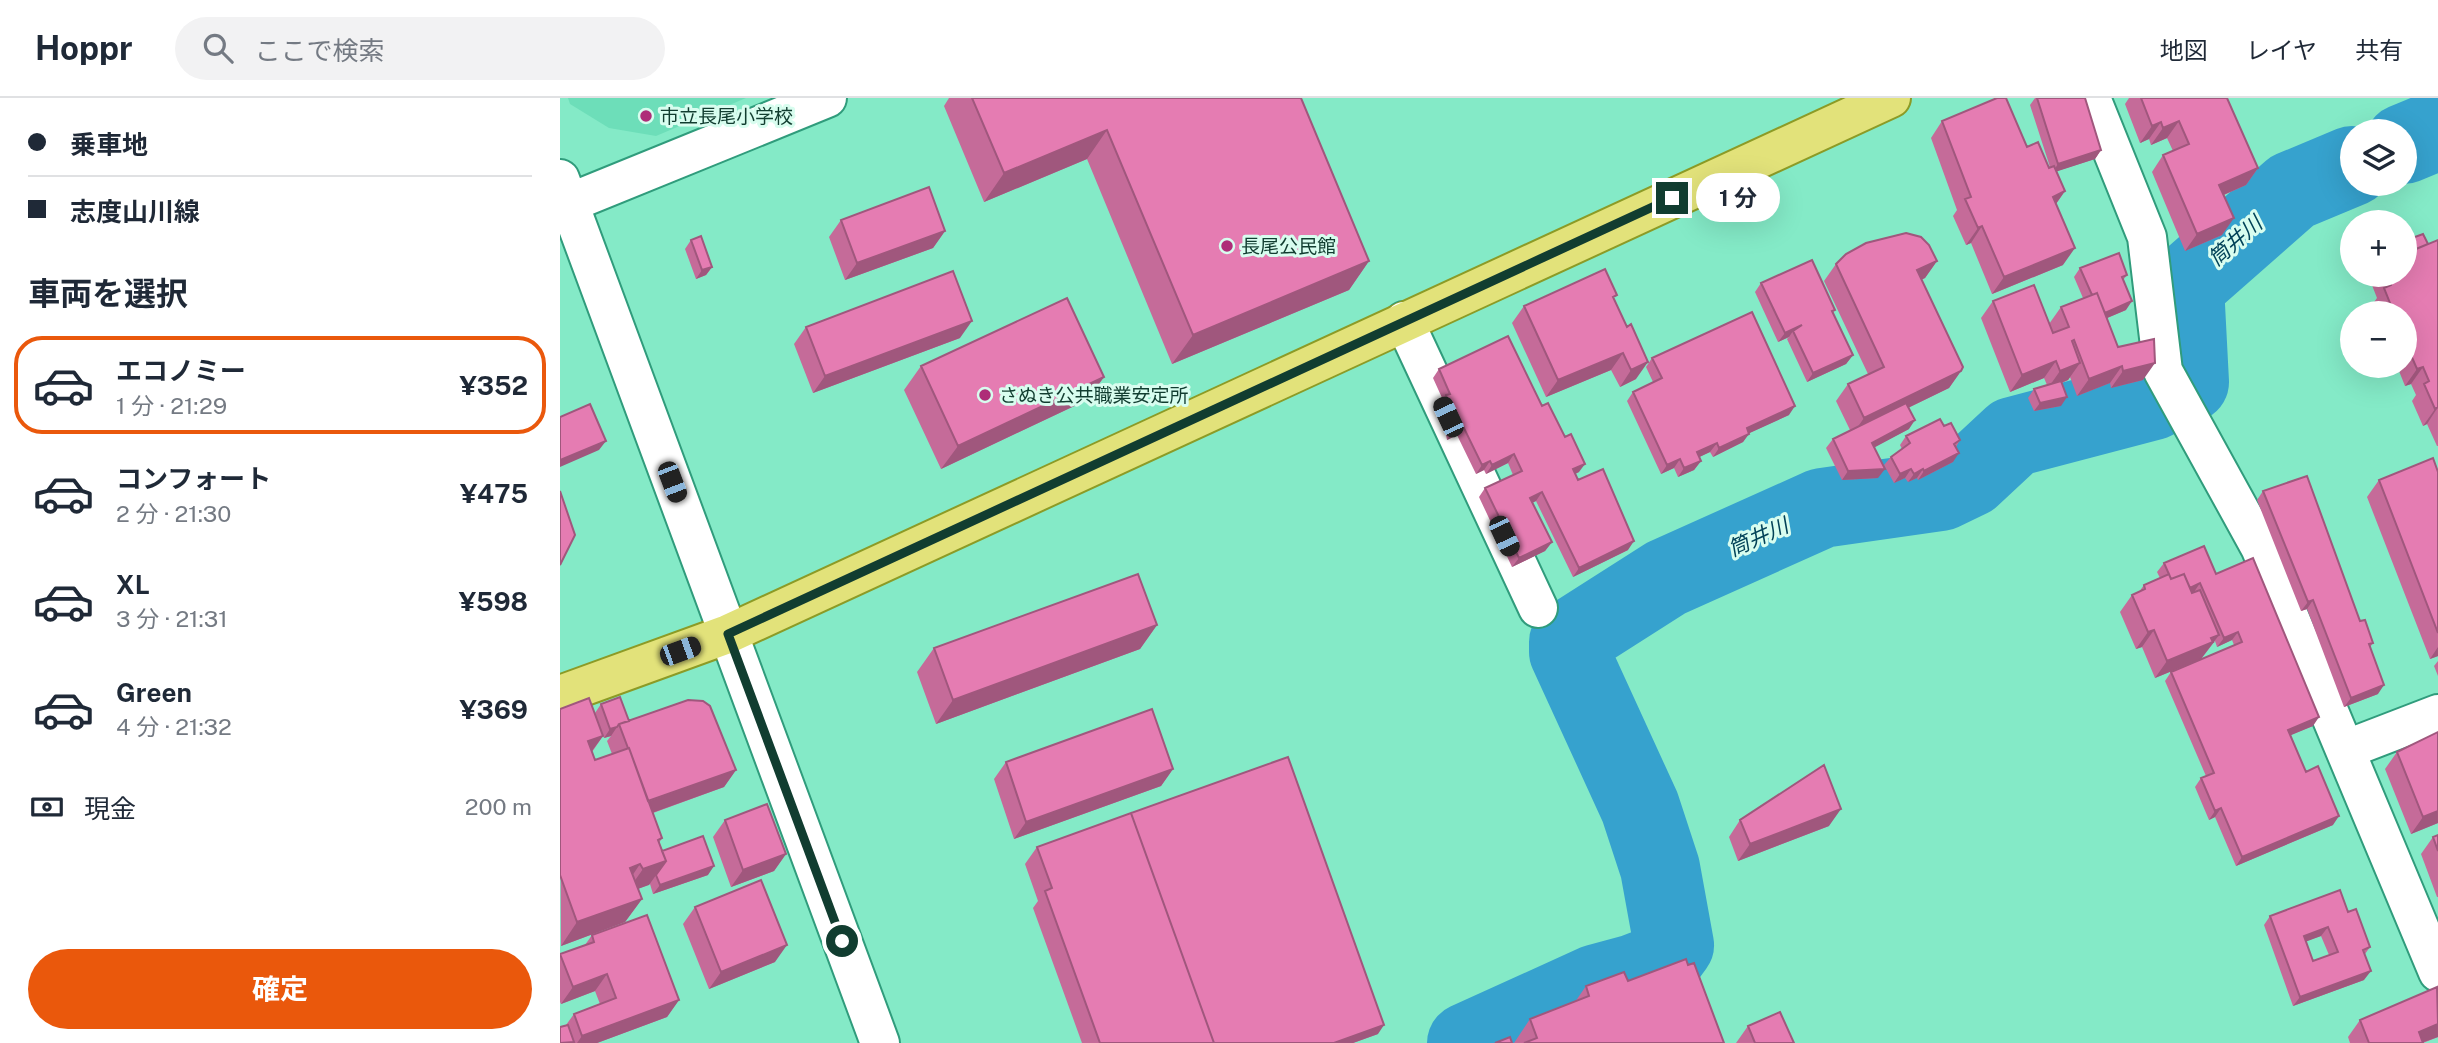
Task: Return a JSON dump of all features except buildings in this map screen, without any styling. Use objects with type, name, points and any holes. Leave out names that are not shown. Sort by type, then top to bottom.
[{"type":"main road","points":[[560,695],[728,634],[1891,98]]},
{"type":"street","points":[[827,98],[564,191],[880,1043]]},
{"type":"street","points":[[2091,98],[2147,237],[2163,371],[2260,547],[2347,749],[2438,972]]},
{"type":"street","points":[[1404,321],[1538,608]]},
{"type":"street","points":[[2347,749],[2438,714]]},
{"type":"shaded area","name":"市立長尾小学校","points":[[568,98],[746,98],[656,136],[609,128],[570,104]]},
{"type":"waterway","name":"筒井川","points":[[2417,139],[2438,130]]},
{"type":"waterway","name":"筒井川","points":[[1467,1043],[1597,984],[1660,964],[1674,945],[1660,868],[1640,807],[1569,652],[1569,642],[1575,636],[1666,578],[1822,508],[1941,491],[1970,477],[2013,437],[2153,400],[2189,382],[2184,286],[2292,191],[2340,171]]},
{"type":"place","name":"市立長尾小学校","points":[[646,116]]},
{"type":"place","name":"長尾公民館","points":[[1227,246]]},
{"type":"place","name":"さぬき公共職業安定所","points":[[985,395]]},
{"type":"route","points":[[842,941],[728,634],[1672,198]]}]
